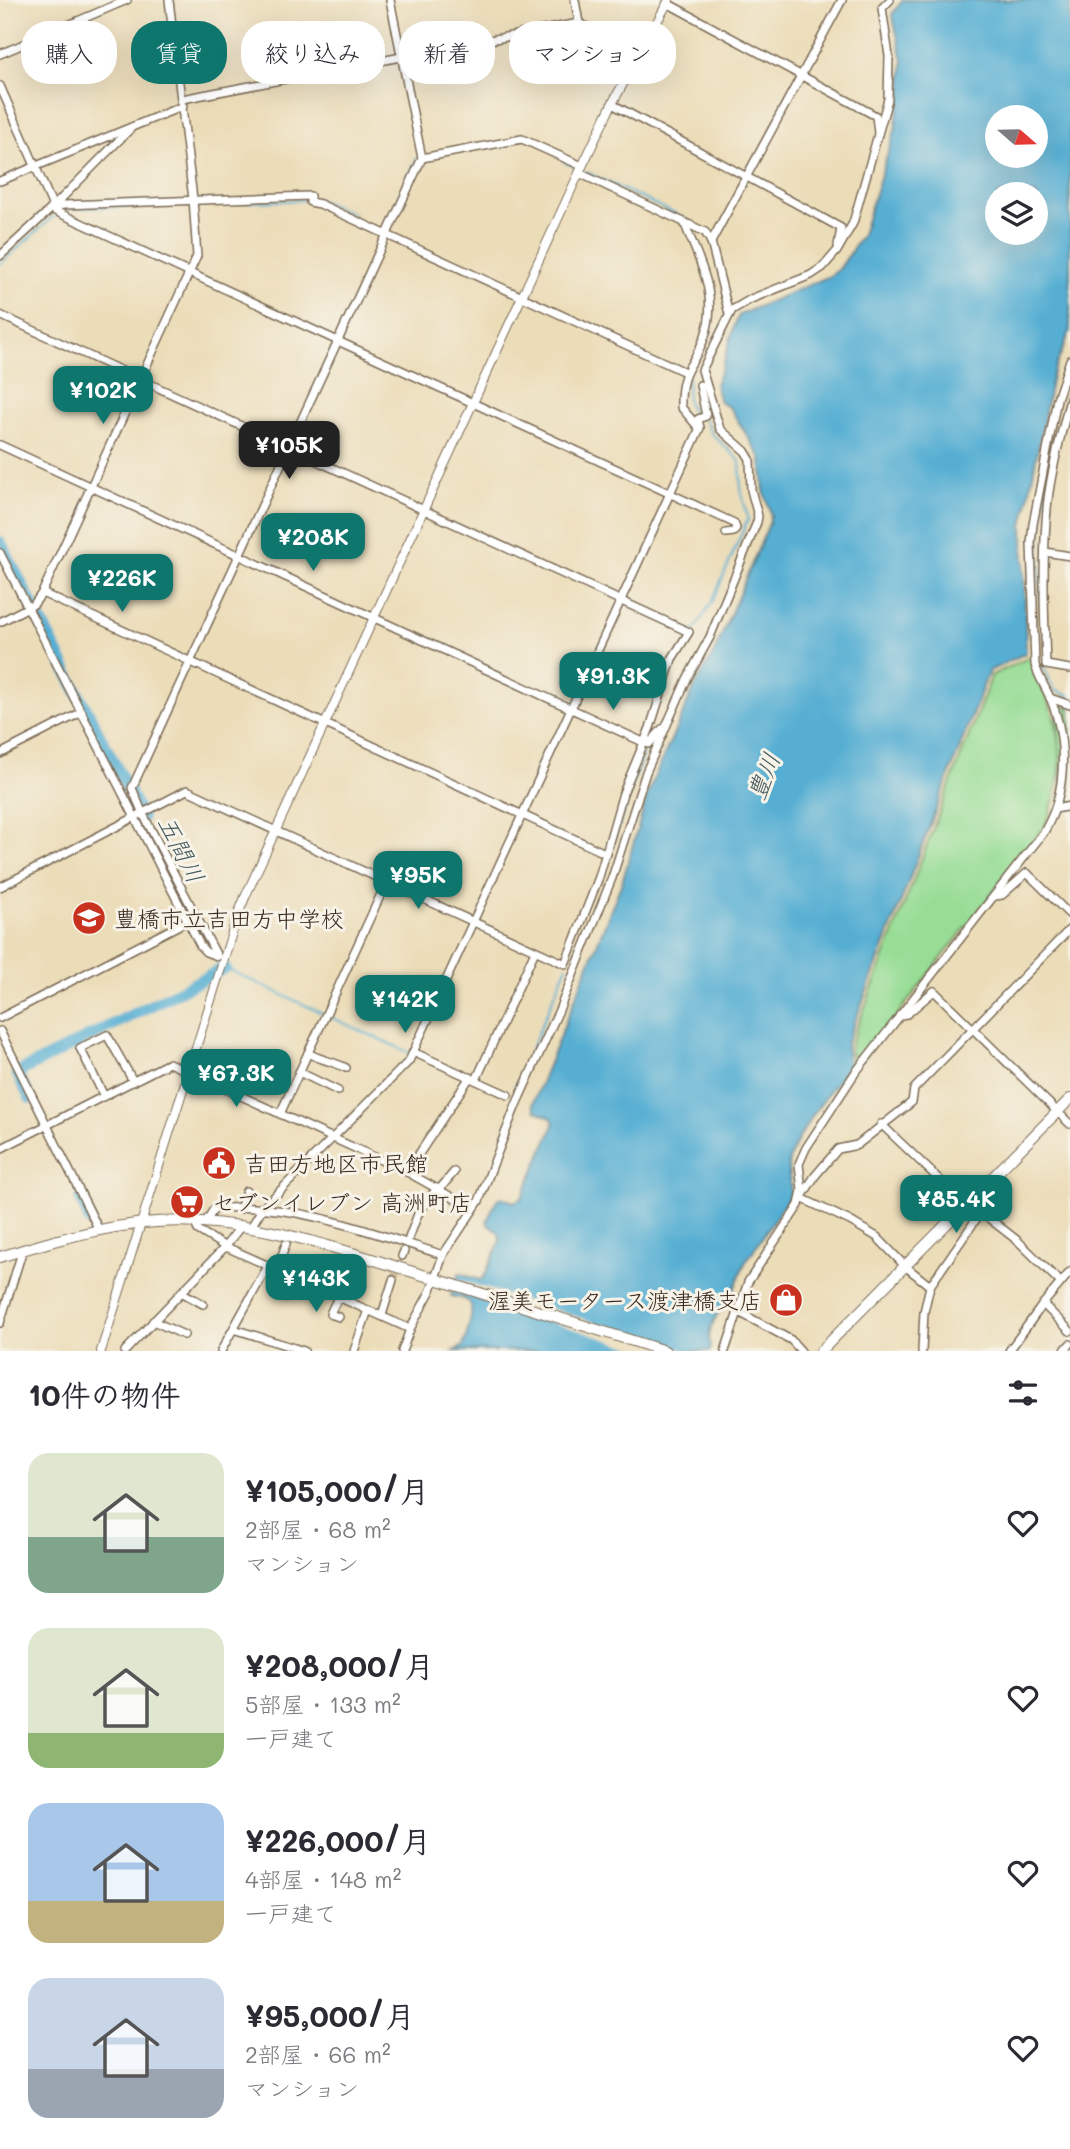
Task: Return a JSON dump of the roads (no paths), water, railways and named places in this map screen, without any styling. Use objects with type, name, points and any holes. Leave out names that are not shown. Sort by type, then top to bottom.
[{"type":"main road","points":[[821,1351],[1070,1099]]},
{"type":"main road","points":[[0,1257],[99,1230],[141,1224],[200,1222],[246,1226],[304,1239],[665,1351]]},
{"type":"street","points":[[0,54],[127,0]]},
{"type":"street","points":[[0,622],[31,606],[42,593],[198,251],[169,0]]},
{"type":"street","points":[[390,0],[399,47]]},
{"type":"street","points":[[575,0],[579,21]]},
{"type":"street","points":[[711,242],[842,0]]},
{"type":"street","points":[[125,1351],[409,1061],[700,428],[698,419],[703,417],[699,377],[729,314],[734,307],[811,275],[822,267],[837,251],[853,223],[888,99],[890,73],[881,4],[890,0]]},
{"type":"street","points":[[657,21],[668,1],[876,116],[878,137]]},
{"type":"street","points":[[0,181],[183,103],[399,58]]},
{"type":"street","points":[[139,814],[132,788],[422,158],[406,84]]},
{"type":"street","points":[[101,1351],[189,1072],[220,957],[580,169],[623,84]]},
{"type":"street","points":[[0,86],[55,211],[734,523],[734,532],[726,533]]},
{"type":"street","points":[[612,104],[841,228],[837,251]]},
{"type":"street","points":[[0,256],[133,126]]},
{"type":"street","points":[[422,158],[522,139],[705,232],[711,242],[729,314]]},
{"type":"street","points":[[53,207],[310,196],[310,202],[387,234],[685,372]]},
{"type":"street","points":[[684,222],[711,290],[705,336],[685,372],[681,386],[681,407],[700,428]]},
{"type":"street","points":[[0,315],[689,632],[671,659],[646,743],[623,793],[607,853],[565,964],[187,790],[0,887]]},
{"type":"street","points":[[801,1198],[799,1164],[836,1100],[1044,832],[1055,809],[1060,784],[1062,748],[1050,698],[1035,665],[1031,543],[1036,499],[1048,439],[1070,360]]},
{"type":"street","points":[[402,1351],[410,1329],[436,1280],[443,1255],[479,1201],[516,1105],[559,1010],[603,901],[646,772],[687,679],[710,637],[758,516],[751,490],[750,460],[745,451],[720,429],[702,370]]},
{"type":"street","points":[[1070,399],[1048,498],[1045,552],[1046,665],[1070,670]]},
{"type":"street","points":[[0,445],[646,743]]},
{"type":"street","points":[[1045,552],[1070,556]]},
{"type":"street","points":[[0,553],[31,606],[82,712],[139,814],[201,947],[220,957]]},
{"type":"street","points":[[42,593],[607,853]]},
{"type":"street","points":[[1050,698],[1070,705]]},
{"type":"street","points":[[0,754],[82,712]]},
{"type":"street","points":[[646,743],[662,729],[665,730]]},
{"type":"street","points":[[1055,809],[1070,806]]},
{"type":"street","points":[[139,814],[144,814],[220,957]]},
{"type":"street","points":[[994,896],[1002,895],[1027,873],[1070,915]]},
{"type":"street","points":[[280,1114],[387,881]]},
{"type":"street","points":[[0,1018],[187,921]]},
{"type":"street","points":[[725,1351],[748,1282],[815,1176],[838,1149],[857,1145],[912,1102],[914,1089],[1070,929]]},
{"type":"street","points":[[407,1172],[473,1079],[535,951]]},
{"type":"street","points":[[900,1015],[907,1014],[934,991],[1070,1124]]},
{"type":"street","points":[[0,1031],[99,1230]]},
{"type":"street","points":[[104,1096],[80,1048],[107,1035],[133,1082]]},
{"type":"street","points":[[413,1052],[508,1095]]},
{"type":"street","points":[[308,1053],[321,1061],[346,1068]]},
{"type":"street","points":[[0,1149],[169,1063],[407,1172],[473,1209]]},
{"type":"street","points":[[299,1072],[338,1091]]},
{"type":"street","points":[[881,1124],[967,1203],[1018,1241],[1060,1282]]},
{"type":"street","points":[[409,1238],[418,1214],[454,1172]]},
{"type":"street","points":[[240,1209],[246,1191]]},
{"type":"street","points":[[801,1198],[850,1220],[877,1237],[905,1266],[930,1286]]},
{"type":"street","points":[[410,1329],[225,1246],[202,1233],[200,1222],[214,1209],[262,1209],[319,1218],[443,1255]]},
{"type":"street","points":[[922,1351],[924,1312],[930,1286],[981,1212]]},
{"type":"street","points":[[221,1351],[286,1244]]},
{"type":"street","points":[[0,1323],[23,1250]]},
{"type":"street","points":[[1009,1351],[1070,1272]]},
{"type":"street","points":[[286,1298],[294,1277]]},
{"type":"street","points":[[382,1315],[393,1280]]},
{"type":"street","points":[[181,1292],[203,1304]]},
{"type":"street","points":[[339,1317],[330,1314],[338,1297],[348,1292],[356,1292]]},
{"type":"street","points":[[1043,1304],[1070,1331]]},
{"type":"street","points":[[354,1351],[368,1310]]},
{"type":"street","points":[[737,1311],[791,1340],[801,1351]]},
{"type":"street","points":[[153,1321],[184,1335]]},
{"type":"street","points":[[234,1329],[304,1351]]},
{"type":"street","points":[[1064,1351],[1070,1344]]},
{"type":"water","name":"豊川","points":[[903,0],[1070,0],[1070,331],[1052,376],[1023,526],[1026,653],[989,671],[846,1045],[849,1066],[815,1112],[793,1151],[788,1166],[790,1199],[745,1263],[727,1306],[724,1304],[721,1307],[710,1331],[710,1351],[454,1351],[463,1346],[471,1315],[468,1301],[451,1296],[459,1273],[480,1280],[484,1277],[500,1242],[499,1233],[487,1221],[496,1201],[500,1197],[514,1202],[522,1198],[554,1125],[552,1118],[535,1110],[533,1103],[622,882],[648,793],[696,684],[714,653],[769,524],[771,514],[764,491],[761,458],[730,408],[720,402],[715,384],[732,332],[739,315],[830,276],[840,268],[862,235],[895,130],[903,60],[892,14]]},
{"type":"waterway","points":[[385,228],[417,158]]},
{"type":"waterway","points":[[564,162],[576,167]]},
{"type":"waterway","points":[[586,172],[686,219]]},
{"type":"waterway","points":[[316,199],[354,214]]},
{"type":"waterway","points":[[196,204],[304,200]]},
{"type":"waterway","points":[[64,209],[189,204]]},
{"type":"waterway","points":[[0,264],[55,215]]},
{"type":"waterway","points":[[705,265],[715,290],[712,317]]},
{"type":"waterway","points":[[709,335],[712,322]]},
{"type":"waterway","points":[[688,376],[687,401],[691,410],[702,416]]},
{"type":"waterway","points":[[1059,427],[1070,383]]},
{"type":"waterway","points":[[692,634],[712,602],[748,519],[741,490],[740,461],[711,433],[705,420]]},
{"type":"waterway","points":[[1041,607],[1039,551],[1046,487]]},
{"type":"waterway","name":"五間川","points":[[0,542],[142,817]]},
{"type":"waterway","points":[[1043,665],[1054,690],[1070,696]]},
{"type":"waterway","points":[[610,853],[644,752]]},
{"type":"waterway","name":"五間川","points":[[30,1098],[17,1073],[225,968],[223,965]]},
{"type":"waterway","points":[[515,1087],[567,966]]},
{"type":"waterway","points":[[229,970],[322,1013]]},
{"type":"waterway","points":[[328,1016],[408,1052]]},
{"type":"waterway","name":"五間川","points":[[81,1199],[90,1221]]},
{"type":"tunnel","points":[[393,1280],[402,1256]]},
{"type":"place","name":"豊橋市立吉田方中学校","points":[[89,918]]},
{"type":"place","name":"吉田方地区市民館","points":[[219,1163]]},
{"type":"place","name":"セブンイレブン 高洲町店","points":[[187,1202]]},
{"type":"place","name":"渥美モータース渡津橋支店","points":[[786,1300]]}]
